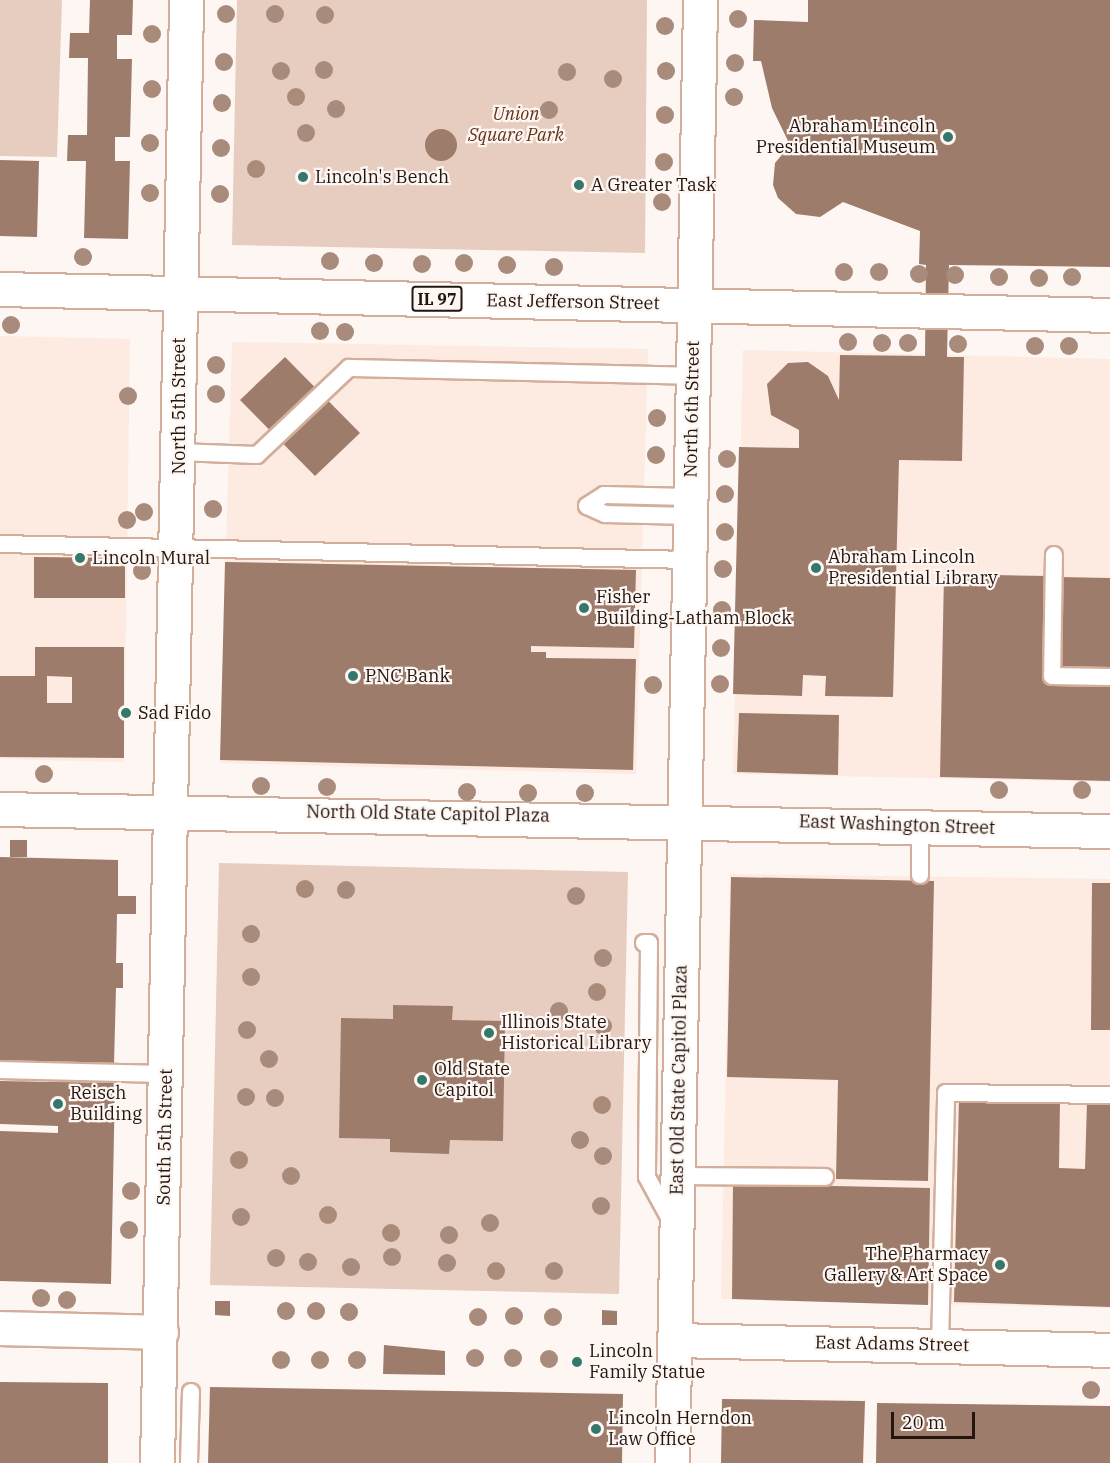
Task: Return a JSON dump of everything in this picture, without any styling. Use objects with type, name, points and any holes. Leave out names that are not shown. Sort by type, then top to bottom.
[{"type":"main road","name":"North 5th Street","points":[[171,812],[186,0]]},
{"type":"main road","name":"North 6th Street","points":[[685,819],[700,0]]},
{"type":"main road","name":"East Jefferson Street","points":[[0,289],[1110,315]]},
{"type":"main road","points":[[0,809],[171,812]]},
{"type":"main road","name":"North Old State Capitol Plaza","points":[[171,812],[685,819]]},
{"type":"main road","name":"South 5th Street","points":[[157,1463],[171,812]]},
{"type":"main road","name":"East Washington Street","points":[[685,819],[1110,831]]},
{"type":"main road","name":"East Old State Capitol Plaza","points":[[672,1463],[685,819]]},
{"type":"main road","points":[[0,1328],[160,1332]]},
{"type":"main road","name":"East Adams Street","points":[[674,1340],[1110,1350]]},
{"type":"lane","points":[[178,452],[258,455],[349,368],[692,376]]},
{"type":"lane","points":[[604,495],[690,506],[605,514],[586,506],[604,495]]},
{"type":"lane","points":[[0,544],[177,546],[688,560]]},
{"type":"lane","points":[[1054,555],[1052,676],[1110,678]]},
{"type":"lane","points":[[920,826],[920,875]]},
{"type":"lane","points":[[644,943],[649,943],[647,1177],[676,1230]]},
{"type":"lane","points":[[0,1070],[166,1074]]},
{"type":"lane","points":[[940,1345],[946,1093],[1110,1095]]},
{"type":"lane","points":[[677,1176],[825,1177]]},
{"type":"lane","points":[[189,1463],[191,1392]]},
{"type":"shaded area","points":[[0,336],[130,339],[124,762],[0,759]]},
{"type":"shaded area","points":[[232,342],[648,349],[636,774],[220,763]]},
{"type":"shaded area","points":[[743,350],[1110,359],[1110,782],[733,774]]},
{"type":"shaded area","points":[[730,874],[1110,879],[1110,1308],[721,1299]]},
{"type":"green space","points":[[0,0],[62,0],[57,157],[0,156]]},
{"type":"green space","name":"Union Square Park","points":[[237,0],[647,0],[645,253],[232,245]]},
{"type":"green space","points":[[219,863],[628,872],[619,1294],[210,1285]]},
{"type":"building","points":[[90,0],[133,0],[132,35],[117,35],[117,59],[132,59],[130,137],[115,137],[115,161],[130,161],[128,239],[84,238],[86,161],[67,161],[68,135],[87,135],[88,58],[69,58],[70,33],[89,33]]},
{"type":"building","points":[[808,0],[1110,0],[1110,267],[949,265],[947,357],[964,357],[962,461],[899,460],[893,697],[825,696],[826,676],[803,675],[802,696],[733,694],[739,447],[799,448],[799,430],[771,415],[767,384],[788,363],[808,362],[828,376],[839,400],[840,355],[925,356],[926,265],[919,264],[920,231],[843,202],[820,217],[796,214],[778,198],[773,185],[775,163],[790,145],[772,108],[761,61],[753,61],[754,20],[808,22]]},
{"type":"building","points":[[441,129],[452,134],[457,145],[452,156],[441,161],[430,156],[425,145],[430,134]]},
{"type":"building","points":[[0,160],[39,161],[37,237],[0,236]]},
{"type":"building","points":[[285,357],[360,433],[315,476],[240,400]]},
{"type":"building","points":[[34,557],[125,558],[125,598],[34,598]]},
{"type":"building","points":[[225,562],[636,570],[634,648],[531,646],[531,652],[546,652],[546,658],[636,659],[633,770],[220,760]]},
{"type":"building","points":[[944,574],[1048,576],[1045,682],[1110,683],[1110,781],[940,777]]},
{"type":"building","points":[[1059,577],[1110,578],[1110,673],[1062,671]]},
{"type":"building","points":[[35,647],[124,647],[124,758],[0,757],[0,676],[35,676]],"holes":[[[47,676],[72,677],[72,703],[47,703]]]},
{"type":"building","points":[[739,713],[839,715],[838,775],[737,772]]},
{"type":"building","points":[[10,840],[27,840],[27,857],[10,857]]},
{"type":"building","points":[[0,857],[118,860],[118,896],[136,896],[136,914],[117,914],[116,963],[123,963],[123,988],[116,988],[114,1065],[0,1062]]},
{"type":"building","points":[[731,877],[934,881],[928,1181],[836,1179],[838,1080],[727,1077]]},
{"type":"building","points":[[1092,883],[1110,883],[1110,1030],[1091,1030]]},
{"type":"building","name":"Old State Capitol","points":[[393,1005],[453,1006],[452,1020],[505,1021],[503,1141],[450,1140],[449,1154],[390,1152],[390,1139],[339,1138],[341,1018],[393,1019]]},
{"type":"building","points":[[0,1081],[115,1083],[111,1284],[0,1281],[0,1131],[58,1133],[58,1126],[0,1124]]},
{"type":"building","points":[[959,1099],[1060,1101],[1059,1168],[1085,1169],[1087,1102],[1110,1103],[1110,1307],[954,1302]]},
{"type":"building","points":[[733,1184],[930,1188],[928,1305],[732,1299]]},
{"type":"building","points":[[215,1301],[230,1301],[230,1316],[215,1315]]},
{"type":"building","points":[[602,1310],[617,1311],[617,1325],[602,1325]]},
{"type":"building","points":[[384,1345],[445,1351],[445,1375],[383,1374]]},
{"type":"building","points":[[0,1382],[108,1383],[108,1463],[0,1463]]},
{"type":"building","points":[[210,1387],[623,1394],[622,1463],[208,1463]]},
{"type":"building","points":[[722,1399],[865,1401],[863,1463],[721,1463]]},
{"type":"building","points":[[877,1403],[1110,1406],[1110,1463],[876,1463]]},
{"type":"place","name":"Abraham Lincoln Presidential Museum","points":[[948,137]]},
{"type":"place","name":"Lincoln's Bench","points":[[303,177]]},
{"type":"place","name":"A Greater Task","points":[[579,185]]},
{"type":"place","name":"Lincoln Mural","points":[[80,558]]},
{"type":"place","name":"Abraham Lincoln Presidential Library","points":[[816,568]]},
{"type":"place","name":"Fisher Building-Latham Block","points":[[584,608]]},
{"type":"place","name":"PNC Bank","points":[[353,676]]},
{"type":"place","name":"Sad Fido","points":[[126,713]]},
{"type":"place","name":"Illinois State Historical Library","points":[[489,1033]]},
{"type":"place","name":"Old State Capitol","points":[[422,1080]]},
{"type":"place","name":"Reisch Building","points":[[58,1104]]},
{"type":"place","name":"The Pharmacy Gallery & Art Space","points":[[1000,1265]]},
{"type":"place","name":"Lincoln Family Statue","points":[[577,1362]]},
{"type":"place","name":"Lincoln Herndon Law Office","points":[[596,1429]]}]
